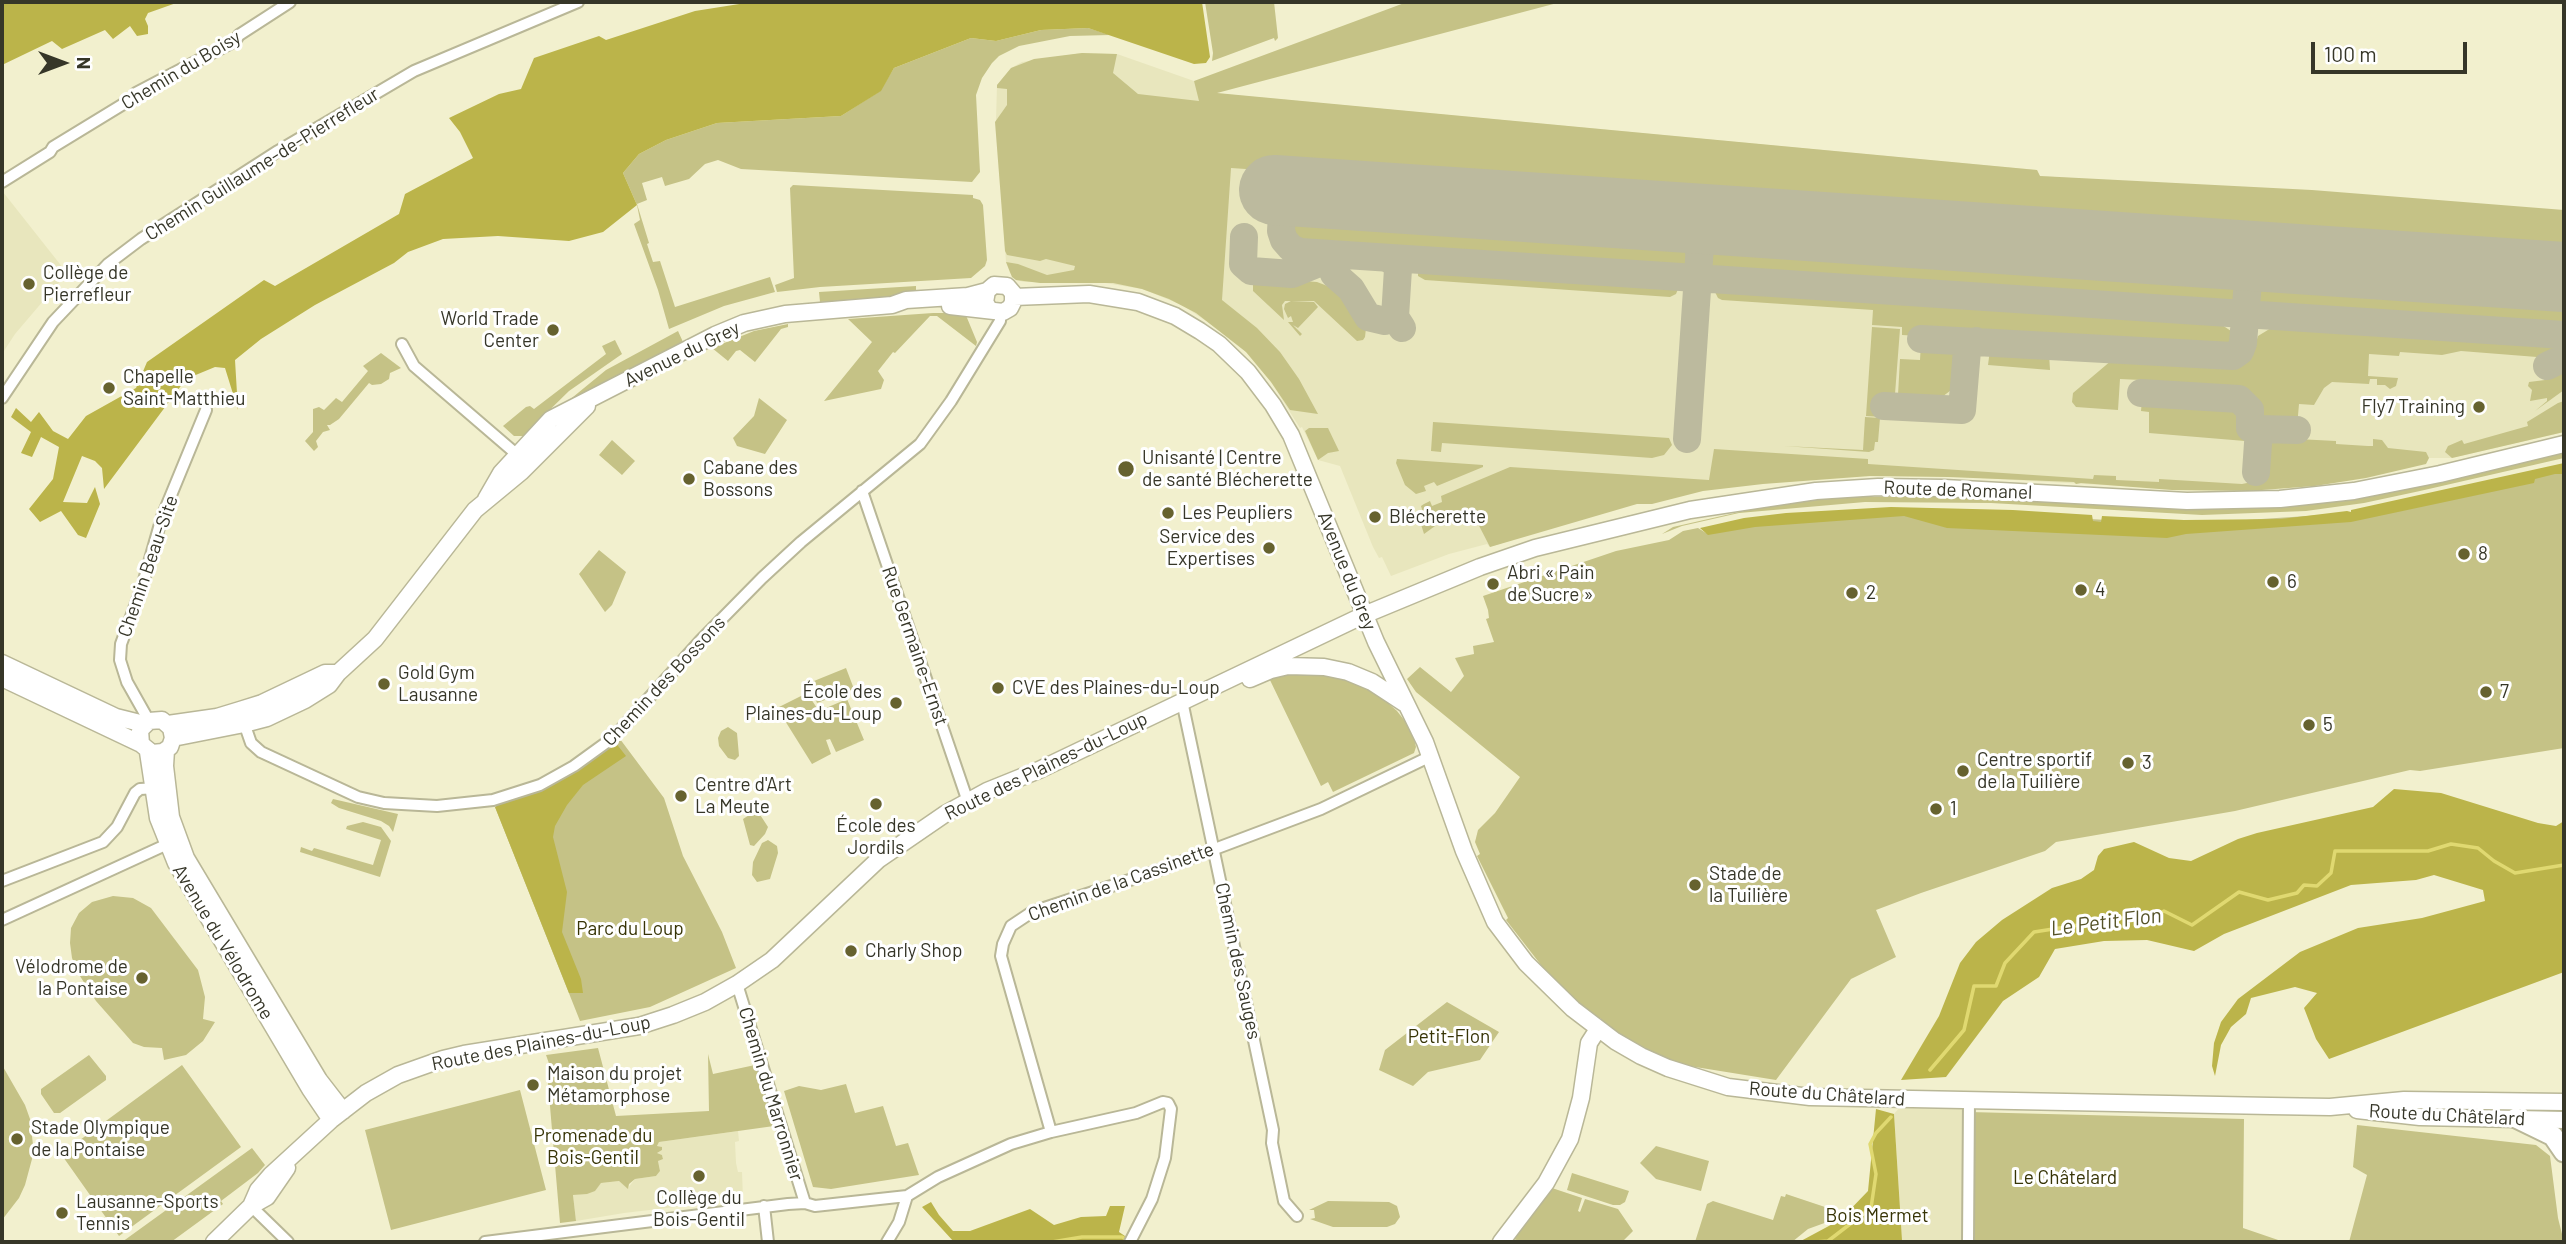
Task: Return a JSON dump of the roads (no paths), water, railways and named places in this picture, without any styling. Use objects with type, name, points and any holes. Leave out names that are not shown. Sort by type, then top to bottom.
[{"type":"highway","points":[[2516,1118],[2553,1136],[2564,1152]]},
{"type":"main road","points":[[994,285],[1003,285],[1010,289],[1014,298],[1010,308],[995,311],[985,302],[987,291],[994,285]]},
{"type":"main road","name":"Avenue du Grey","points":[[169,737],[242,717],[262,703],[325,673],[338,673],[375,639],[452,538],[523,460],[599,395],[655,364],[744,323],[798,312],[892,305],[906,300],[968,296],[987,291]]},
{"type":"main road","name":"Avenue du Grey","points":[[1014,298],[1089,294],[1132,301],[1181,320],[1228,352],[1261,388],[1291,435],[1364,615],[1404,703]]},
{"type":"main road","name":"Avenue du Grey","points":[[892,305],[906,309],[952,306],[995,311]]},
{"type":"main road","name":"Route de Romanel","points":[[1364,615],[1480,566],[1535,548],[1678,512],[1755,498],[1878,487],[1969,489],[2187,502],[2280,499],[2354,491],[2417,479],[2564,444]]},
{"type":"main road","name":"Route des Plaines-du-Loup","points":[[214,1242],[251,1206],[269,1195],[296,1153],[337,1115],[366,1093],[398,1075],[443,1059],[639,1026],[691,1008],[737,985],[777,956],[878,860],[915,833],[968,802],[1364,615]]},
{"type":"main road","points":[[2,663],[116,717],[146,722],[159,719],[169,737],[156,754],[2,678]]},
{"type":"main road","name":"Route des Plaines-du-Loup","points":[[1182,701],[1196,702],[1271,670],[1310,666],[1348,672],[1372,682],[1404,703]]},
{"type":"main road","name":"Route du Châtelard","points":[[1404,703],[1431,756],[1464,851],[1495,922],[1526,963],[1566,1002],[1598,1029],[1641,1056],[1668,1069],[1728,1087],[1810,1097],[2330,1107],[2420,1117],[2564,1119]]},
{"type":"main road","points":[[145,748],[139,734],[146,722]]},
{"type":"main road","name":"Avenue du Vélodrome","points":[[169,737],[158,791],[158,818],[216,931],[337,1115]]},
{"type":"main road","name":"Avenue du Vélodrome","points":[[145,748],[158,791]]},
{"type":"main road","points":[[1501,1242],[1546,1182],[1570,1139],[1581,1098],[1589,1044],[1598,1029]]},
{"type":"main road","name":"Route du Châtelard","points":[[2330,1107],[2404,1100],[2564,1102]]},
{"type":"street","name":"Chemin du Boisy","points":[[2,182],[130,100],[136,93],[235,41],[239,35],[290,2]]},
{"type":"street","name":"Chemin Guillaume-de-Pierrefleur","points":[[2,398],[53,322],[108,264],[141,239],[278,151],[403,77],[578,2]]},
{"type":"street","name":"Chemin des Bossons","points":[[242,717],[253,745],[272,757],[358,797],[384,803],[414,806],[468,804],[499,798],[540,785],[596,752],[614,737],[700,641],[762,578],[920,444],[1000,321],[995,311]]},
{"type":"street","points":[[402,344],[414,366],[523,460]]},
{"type":"street","name":"Chemin Beau-Site","points":[[146,722],[127,682],[120,660],[121,644],[142,587],[162,517],[206,410]]},
{"type":"street","name":"Rue Germaine-Ernst","points":[[862,491],[968,802]]},
{"type":"street","name":"Chemin des Sauges","points":[[1182,701],[1273,1130],[1272,1143],[1284,1201],[1297,1216]]},
{"type":"street","name":"Chemin de la Cassinette","points":[[1051,1132],[1001,956],[1006,933],[1021,918],[1321,809],[1431,756]]},
{"type":"street","points":[[2,881],[103,842],[117,827],[139,789],[158,791]]},
{"type":"street","points":[[2,920],[172,842]]},
{"type":"street","name":"Chemin du Marronnier","points":[[737,985],[805,1203]]},
{"type":"street","points":[[1968,1242],[1969,1101]]},
{"type":"street","points":[[485,1242],[764,1206],[805,1203],[815,1206],[907,1195],[938,1177],[1011,1144],[1136,1113],[1163,1102],[1168,1103],[1171,1109],[1165,1157],[1152,1199],[1130,1242]]},
{"type":"street","points":[[887,1242],[899,1222],[907,1195]]},
{"type":"street","points":[[251,1206],[288,1242]]},
{"type":"street","points":[[764,1206],[768,1242]]},
{"type":"waterway","name":"Le Petit Flon","points":[[1930,1070],[1964,1030],[1974,986],[1996,986],[2005,963],[2034,932],[2085,924],[2106,917],[2149,920],[2164,911],[2192,925],[2239,892],[2268,900],[2297,893],[2304,885],[2317,886],[2331,873],[2335,851],[2428,851],[2451,844],[2478,848],[2515,873],[2564,865]]},
{"type":"waterway","name":"Le Petit Flon","points":[[1815,1242],[1828,1241],[1871,1208],[1876,1174],[1870,1144],[1891,1117]]},
{"type":"waterway","name":"Le Petit Flon","points":[[1052,1242],[1082,1237],[1122,1237],[1128,1240]]},
{"type":"place","name":"Collège de Pierrefleur","points":[[29,284]]},
{"type":"place","name":"World Trade Center","points":[[553,330]]},
{"type":"place","name":"Chapelle Saint-Matthieu","points":[[109,388]]},
{"type":"place","name":"Fly7 Training","points":[[2479,407]]},
{"type":"place","name":"Unisanté | Centre de santé Blécherette","points":[[1126,469]]},
{"type":"place","name":"Cabane des Bossons","points":[[689,479]]},
{"type":"place","name":"Les Peupliers","points":[[1168,513]]},
{"type":"place","name":"Blécherette","points":[[1375,517]]},
{"type":"place","name":"Service des Expertises","points":[[1269,548]]},
{"type":"place","name":"8","points":[[2464,554]]},
{"type":"place","name":"6","points":[[2273,582]]},
{"type":"place","name":"Abri « Pain de Sucre »","points":[[1493,584]]},
{"type":"place","name":"4","points":[[2081,590]]},
{"type":"place","name":"2","points":[[1852,593]]},
{"type":"place","name":"Gold Gym Lausanne","points":[[384,684]]},
{"type":"place","name":"CVE des Plaines-du-Loup","points":[[998,688]]},
{"type":"place","name":"7","points":[[2486,692]]},
{"type":"place","name":"École des Plaines-du-Loup","points":[[896,703]]},
{"type":"place","name":"5","points":[[2309,725]]},
{"type":"place","name":"3","points":[[2128,763]]},
{"type":"place","name":"Centre sportif de la Tuilière","points":[[1963,771]]},
{"type":"place","name":"Centre d'Art La Meute","points":[[681,796]]},
{"type":"place","name":"École des Jordils","points":[[876,804]]},
{"type":"place","name":"1","points":[[1936,809]]},
{"type":"place","name":"Stade de la Tuilière","points":[[1695,885]]},
{"type":"place","name":"Charly Shop","points":[[851,951]]},
{"type":"place","name":"Vélodrome de la Pontaise","points":[[142,978]]},
{"type":"place","name":"Maison du projet Métamorphose","points":[[533,1085]]},
{"type":"place","name":"Stade Olympique de la Pontaise","points":[[17,1139]]},
{"type":"place","name":"Collège du Bois-Gentil","points":[[699,1176]]},
{"type":"place","name":"Lausanne-Sports Tennis","points":[[62,1213]]},
{"type":"park label","name":"Parc du Loup","points":[[630,929]]},
{"type":"park label","name":"Petit-Flon","points":[[1449,1037]]},
{"type":"park label","name":"Promenade du Bois-Gentil","points":[[593,1147]]},
{"type":"park label","name":"Le Châtelard","points":[[2065,1178]]},
{"type":"park label","name":"Bois Mermet","points":[[1877,1216]]}]
